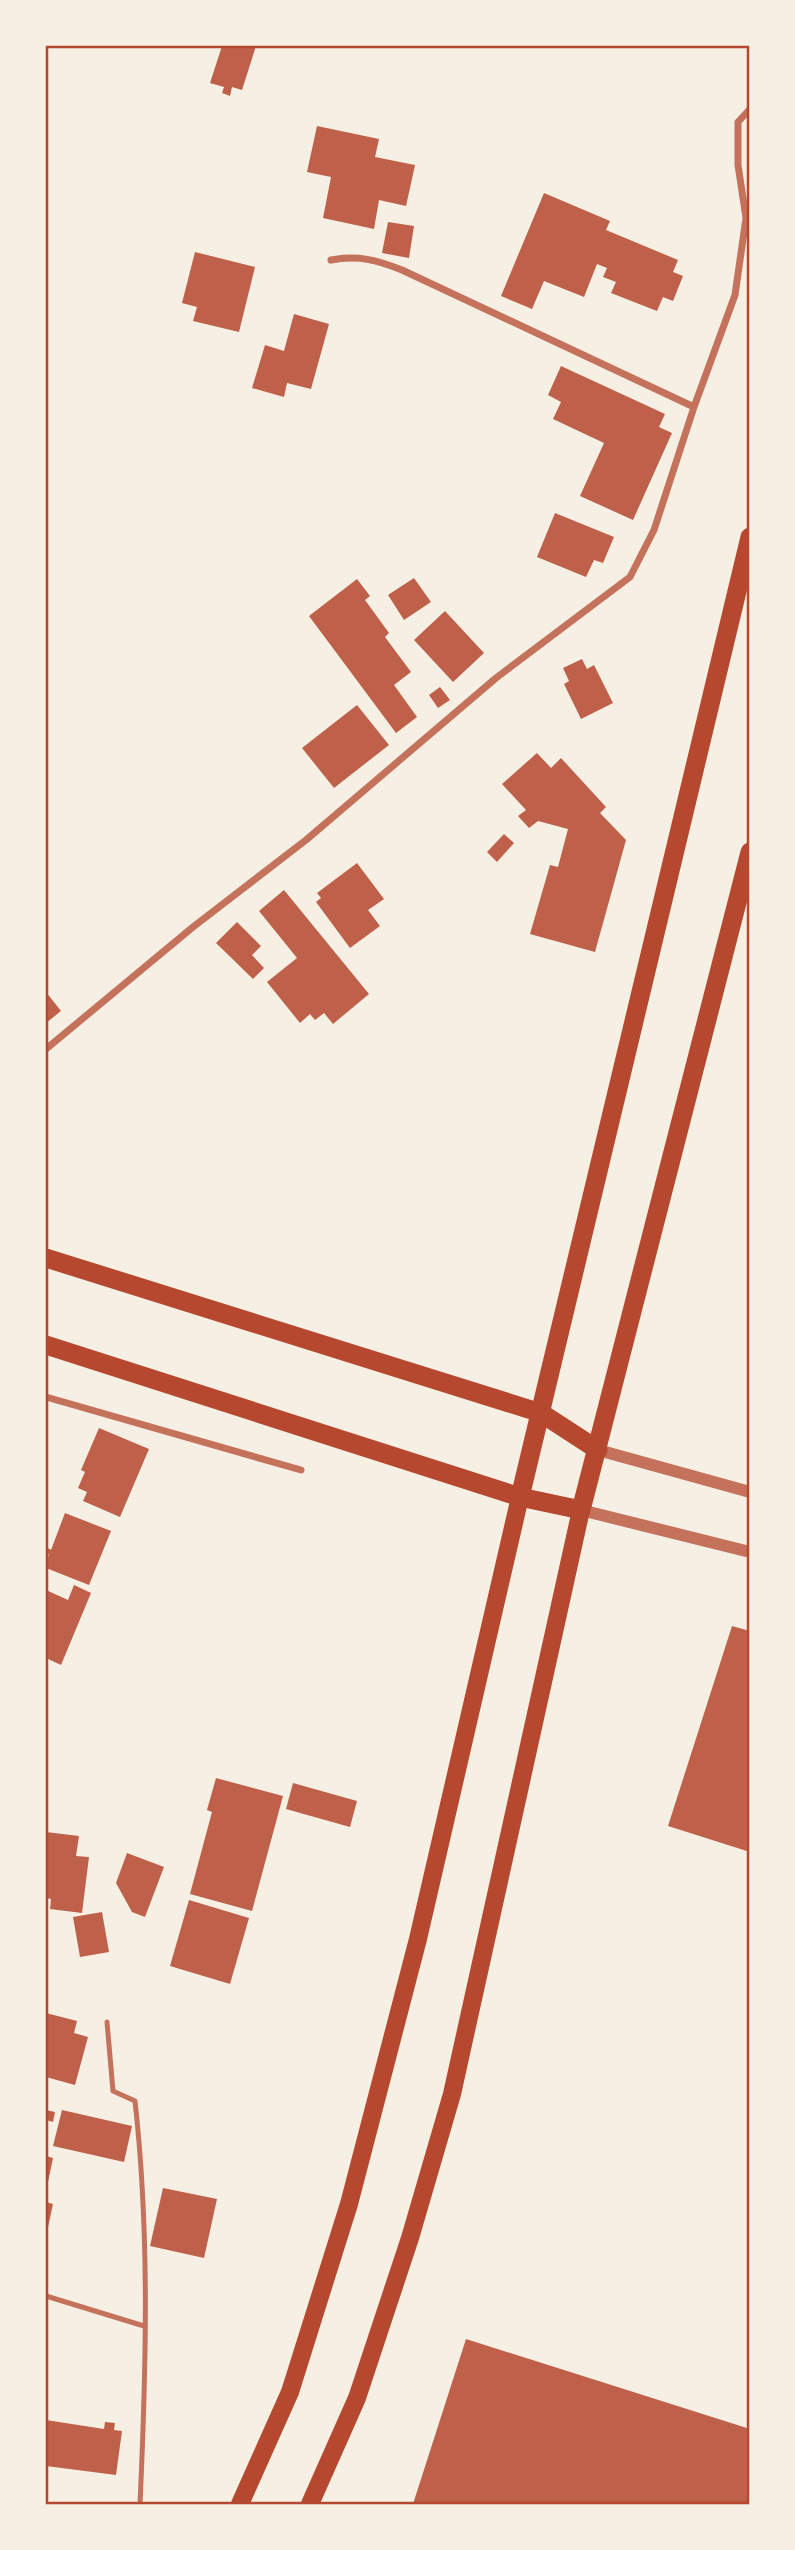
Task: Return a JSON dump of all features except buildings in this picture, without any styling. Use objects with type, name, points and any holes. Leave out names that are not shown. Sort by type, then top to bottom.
[{"type":"highway","points":[[520,1497],[750,537]]},
{"type":"highway","points":[[46,1345],[520,1497],[581,1510],[750,852]]},
{"type":"highway","points":[[46,1258],[541,1413],[598,1450]]},
{"type":"main road","points":[[240,2504],[290,2392],[349,2204],[418,1939],[520,1497]]},
{"type":"main road","points":[[310,2504],[357,2398],[410,2238],[452,2094],[581,1510]]},
{"type":"street","points":[[46,1049],[192,927],[306,840],[496,678],[630,577],[654,530],[694,407],[736,295],[747,218],[738,165],[738,122],[750,109]]},
{"type":"street","points":[[331,260],[352,256],[402,270],[694,407]]},
{"type":"street","points":[[46,1397],[300,1470]]},
{"type":"street","points":[[598,1450],[750,1492]]},
{"type":"street","points":[[581,1510],[750,1552]]},
{"type":"lane","points":[[107,2022],[114,2091],[135,2101],[143,2172],[144,2326],[140,2504]]},
{"type":"lane","points":[[46,2296],[144,2326]]}]
